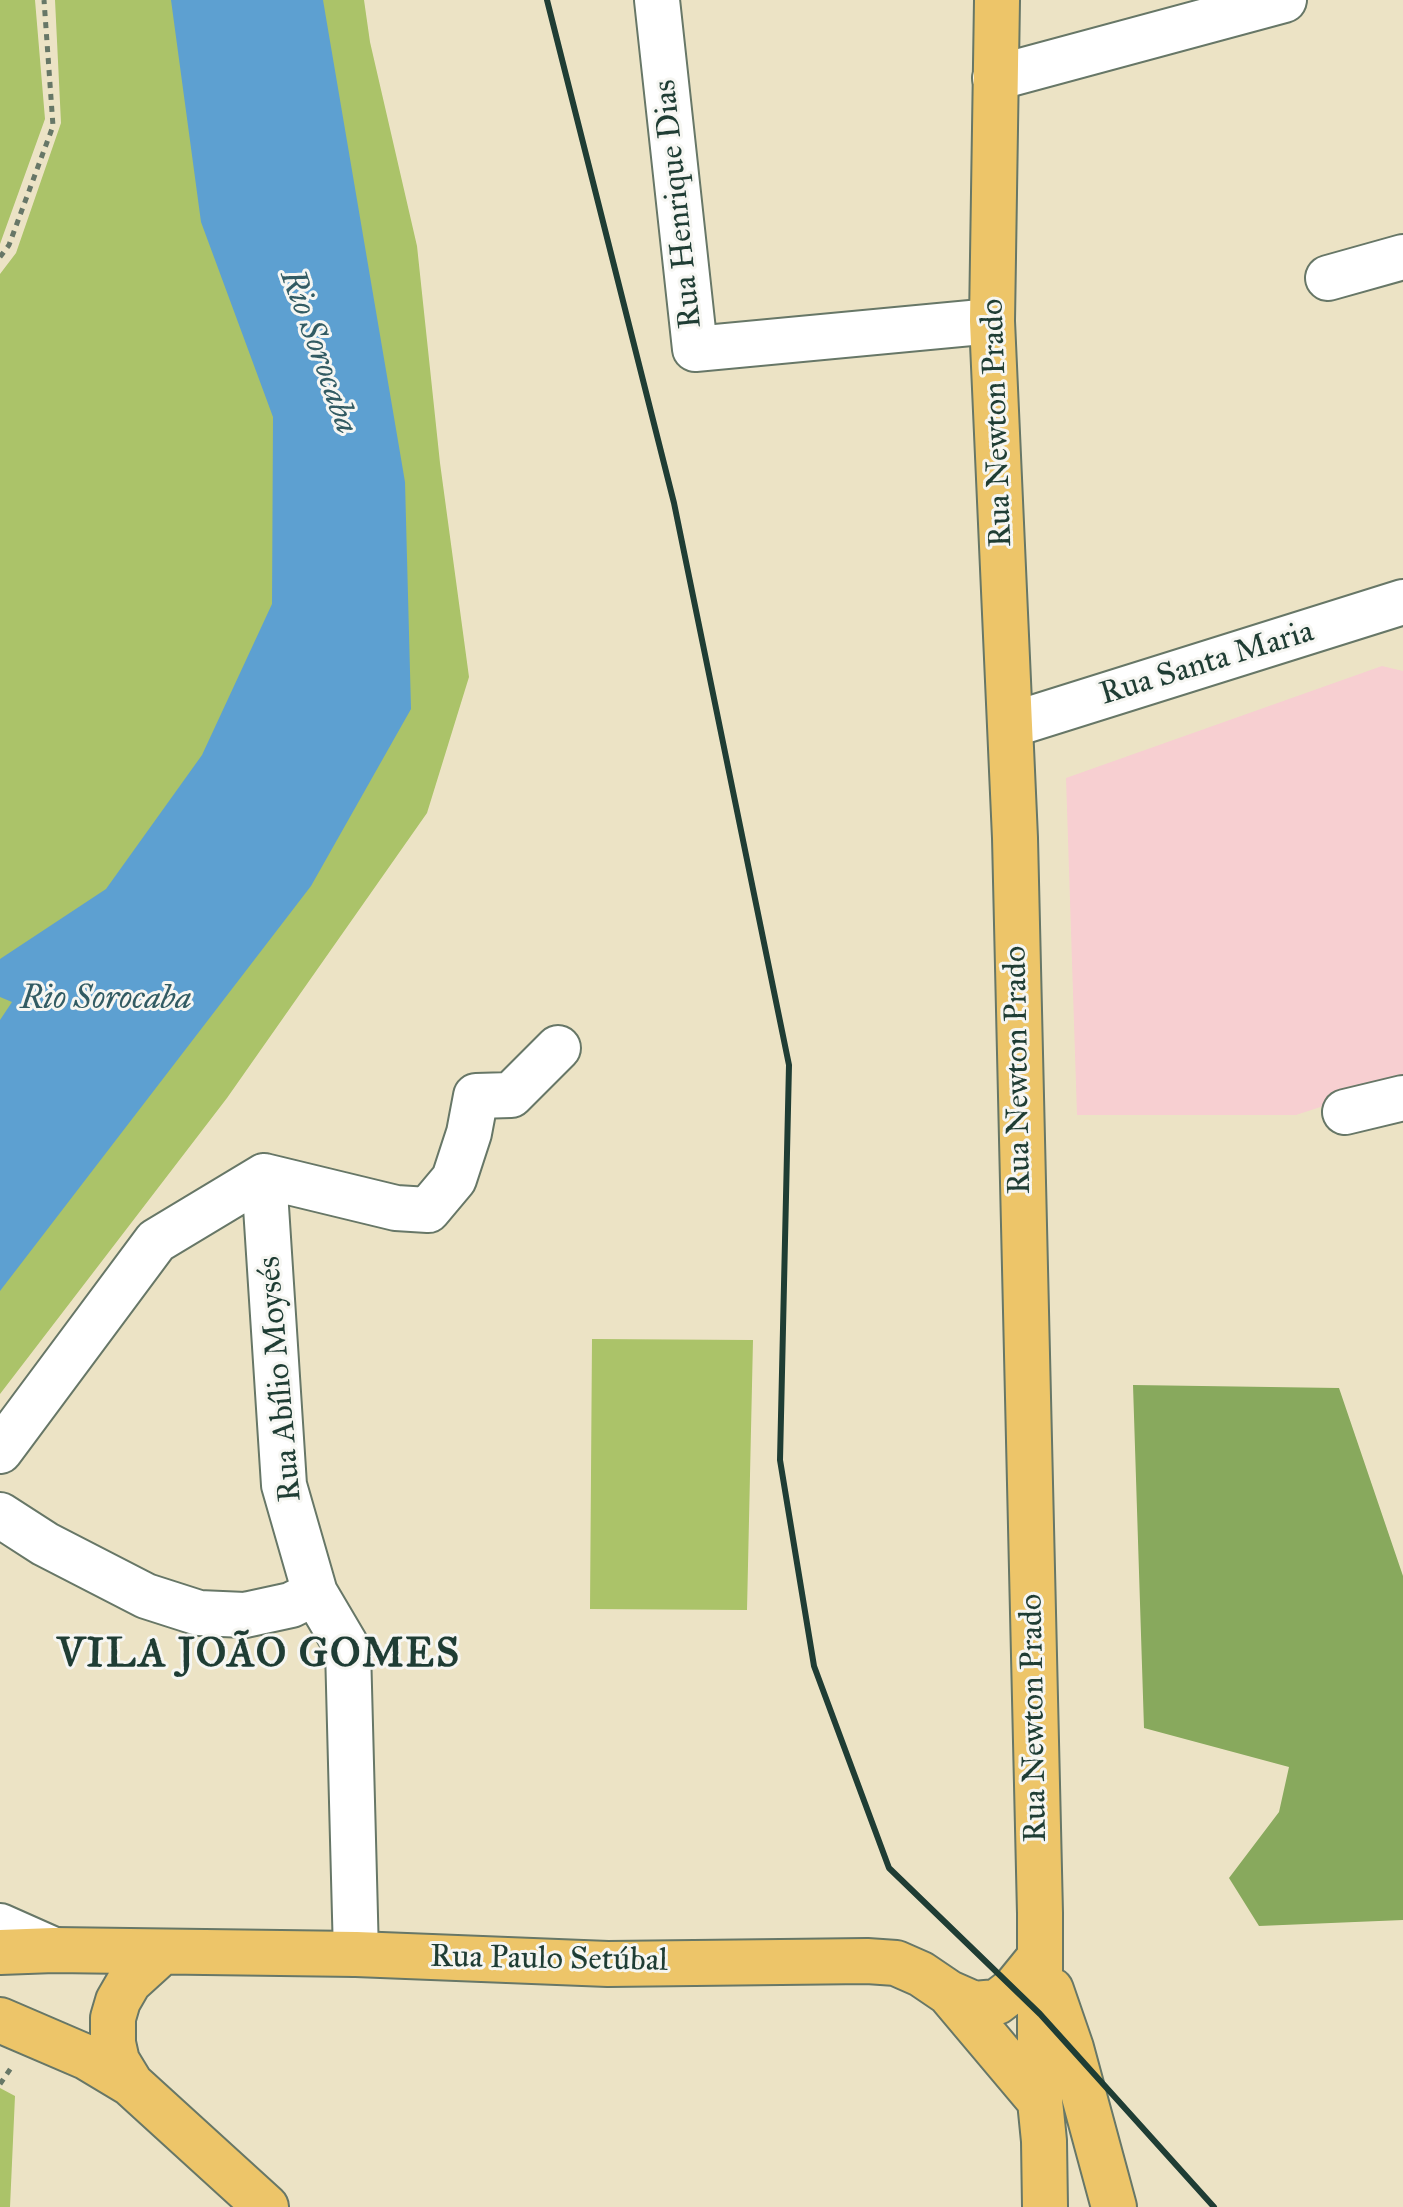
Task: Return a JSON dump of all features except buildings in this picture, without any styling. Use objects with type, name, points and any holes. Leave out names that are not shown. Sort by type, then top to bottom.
[{"type":"main road","name":"Rua Newton Prado","points":[[997,0],[992,321],[1011,725],[1045,2207]]},
{"type":"main road","name":"Rua Paulo Setúbal","points":[[0,1952],[356,1954],[608,1964],[896,1963],[921,1974],[949,1993],[1042,2121]]},
{"type":"main road","points":[[131,2084],[117,2061],[113,2018],[129,1982],[162,1952]]},
{"type":"main road","points":[[949,1993],[974,2004],[997,2002],[1014,1989],[1040,1957]]},
{"type":"main road","points":[[1040,1957],[1071,2048],[1114,2207]]},
{"type":"main road","points":[[0,2020],[86,2057],[131,2084],[266,2207]]},
{"type":"main road","points":[[1042,2121],[1076,2207]]},
{"type":"street","name":"Rua Henrique Dias","points":[[657,0],[695,349],[992,321]]},
{"type":"street","points":[[995,78],[1284,0]]},
{"type":"street","points":[[1328,278],[1403,257]]},
{"type":"street","name":"Rua Santa Maria","points":[[1011,725],[1403,602]]},
{"type":"street","points":[[0,1451],[156,1241],[264,1176],[396,1208],[428,1210],[454,1179],[469,1133],[476,1096],[511,1095],[558,1048]]},
{"type":"street","points":[[1345,1112],[1403,1098]]},
{"type":"street","name":"Rua Abílio Moysés","points":[[264,1176],[284,1485],[315,1593],[348,1649],[356,1954]]},
{"type":"street","points":[[0,1515],[45,1544],[146,1596],[199,1613],[245,1615],[291,1605],[315,1593]]},
{"type":"street","points":[[0,1926],[54,1950]]},
{"type":"path","points":[[0,257],[9,245],[53,126],[44,0]]},
{"type":"shaded area","points":[[1382,666],[1403,671],[1403,1080],[1296,1115],[1077,1115],[1066,778]]},
{"type":"green space","points":[[0,0],[35,0],[45,119],[0,244]]},
{"type":"green space","points":[[55,0],[364,0],[370,42],[417,246],[440,463],[469,677],[427,813],[227,1098],[0,1394],[0,274],[16,253],[61,123]]},
{"type":"green space","points":[[592,1339],[753,1340],[747,1610],[590,1609]]},
{"type":"green space","points":[[1133,1385],[1339,1388],[1403,1576],[1403,1920],[1259,1926],[1229,1878],[1279,1812],[1289,1767],[1144,1728]]},
{"type":"green space","points":[[0,2088],[15,2096],[10,2207],[0,2207]]},
{"type":"water","name":"Rio Sorocaba","points":[[171,0],[323,0],[405,482],[411,709],[311,886],[0,1291],[0,1020],[12,1002],[0,997],[0,959],[106,889],[202,755],[272,604],[273,417],[201,222]]},
{"type":"railway","points":[[547,0],[674,503],[789,1065],[780,1460],[814,1666],[889,1868],[1040,2014],[1214,2207]]},
{"type":"district","name":"VILA JOÃO GOMES","points":[[259,1656]]}]
